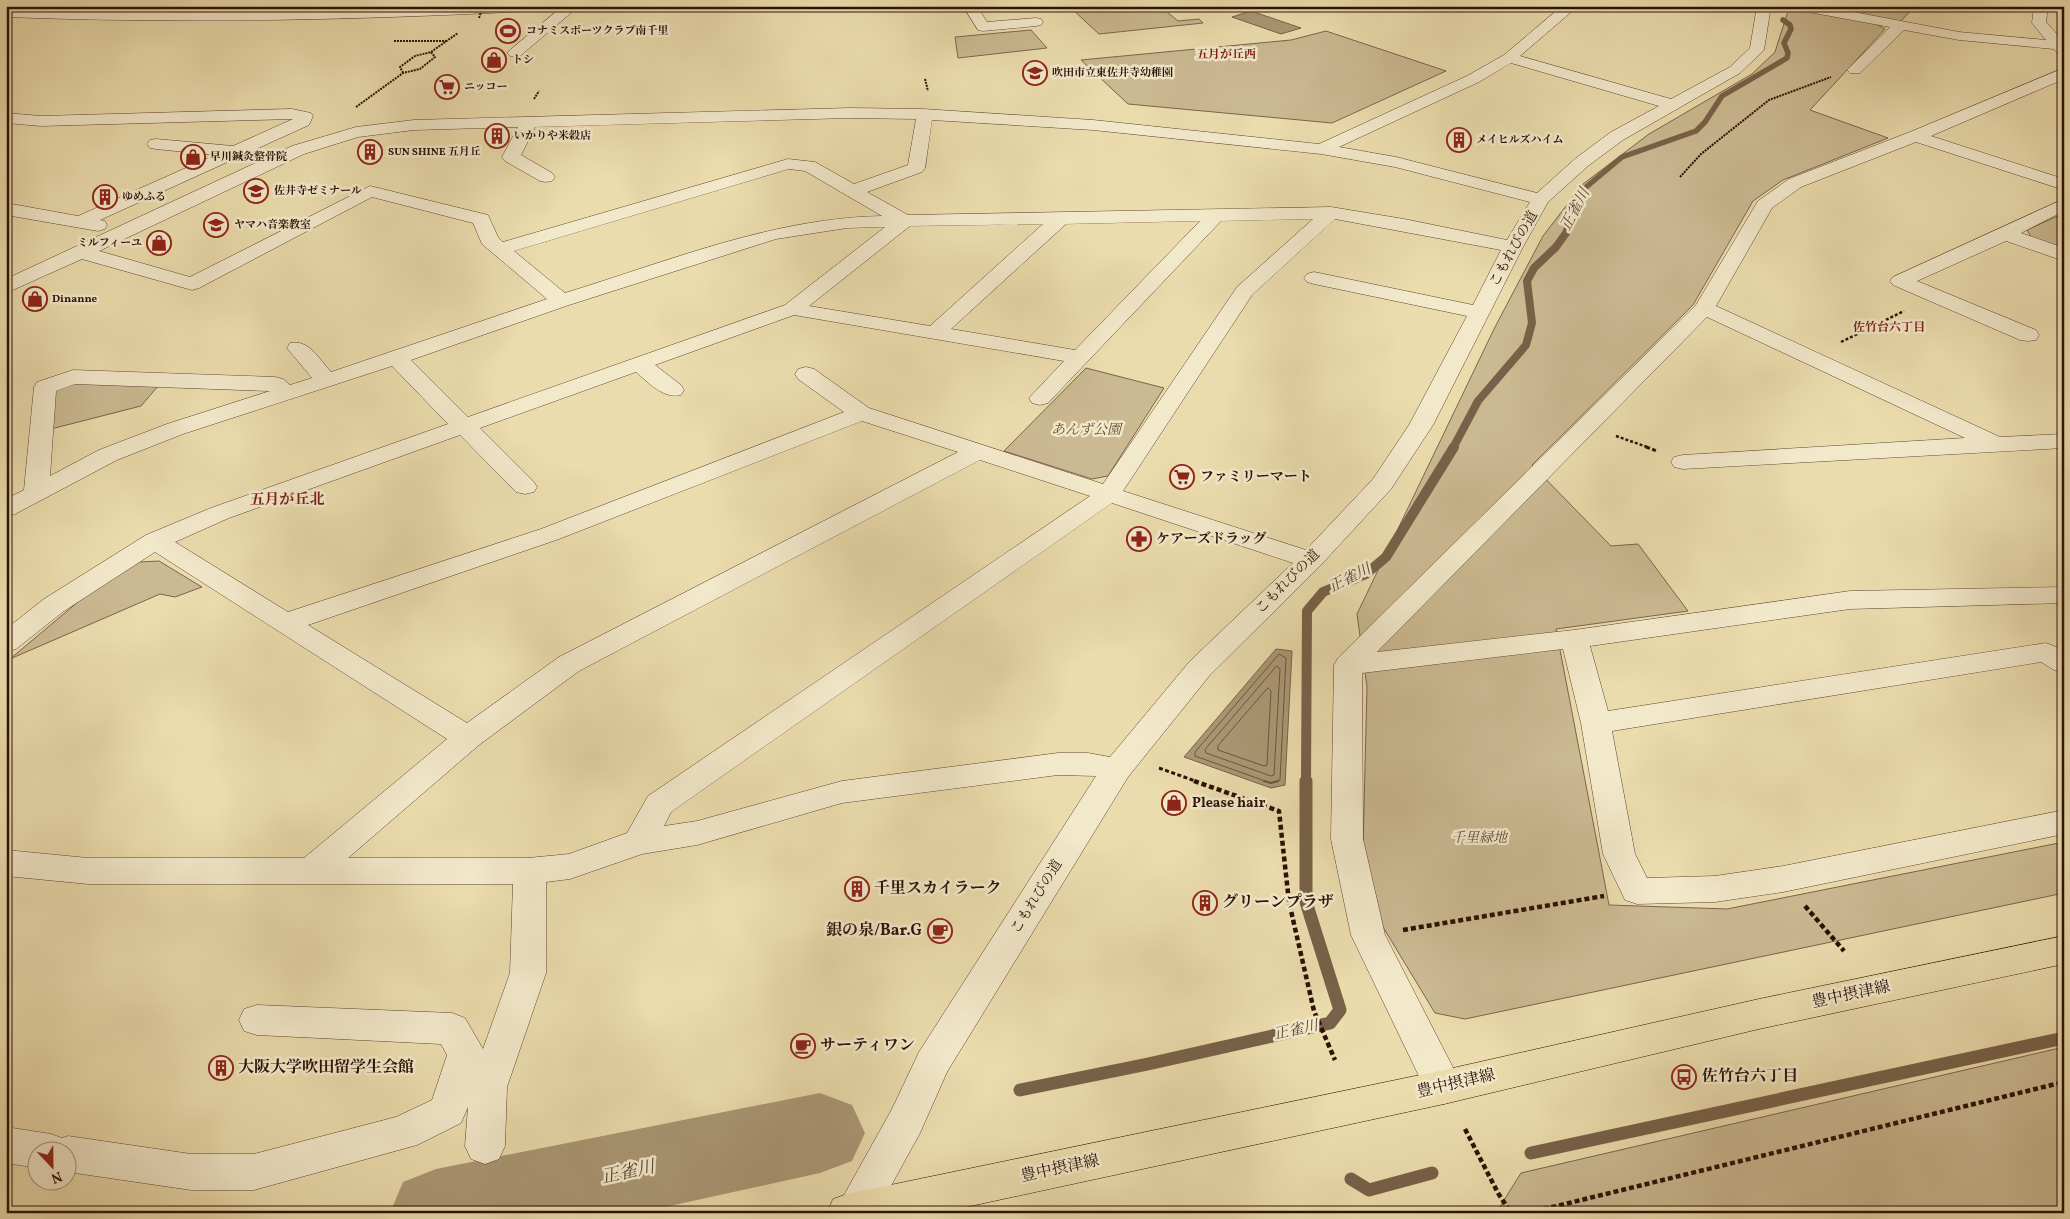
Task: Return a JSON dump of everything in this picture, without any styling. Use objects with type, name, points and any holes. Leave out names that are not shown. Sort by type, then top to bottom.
[{"type":"main road","name":"豊中摂津線","points":[[852,1212],[1444,1087],[1759,1014],[2064,950]]},
{"type":"street","points":[[28,6],[137,8],[355,6]]},
{"type":"street","points":[[6,13],[241,18],[404,15],[548,6]]},
{"type":"street","points":[[515,53],[572,6]]},
{"type":"street","points":[[970,6],[983,27],[1036,22]]},
{"type":"street","points":[[1321,149],[1473,79],[1509,58],[1571,6]]},
{"type":"street","name":"こもれびの道","points":[[852,1212],[906,1120],[932,1063],[1117,769],[1200,668],[1311,560],[1382,484],[1421,425],[1513,247],[1541,199],[1582,162],[1618,136],[1735,70],[1757,50],[1764,6]]},
{"type":"street","points":[[1798,6],[1900,26],[2062,48]]},
{"type":"street","points":[[2041,6],[2039,23],[2062,48]]},
{"type":"street","points":[[1855,70],[1900,26]]},
{"type":"street","points":[[1509,58],[1672,105]]},
{"type":"street","points":[[1444,1087],[1368,935],[1347,839],[1348,665],[1704,308],[1765,205],[1795,183],[1916,136],[2064,73]]},
{"type":"street","points":[[6,287],[298,150],[324,140],[385,127],[792,113],[924,114],[1093,125],[1321,149],[1396,162],[1541,199]]},
{"type":"street","points":[[6,118],[41,121],[292,114],[305,116],[302,121],[80,222]]},
{"type":"street","points":[[852,191],[916,168],[924,114]]},
{"type":"street","points":[[529,121],[511,156],[546,176]]},
{"type":"street","points":[[1916,136],[2064,185]]},
{"type":"street","points":[[156,144],[234,152]]},
{"type":"street","points":[[507,169],[524,164]]},
{"type":"street","points":[[499,249],[788,164],[809,166],[905,221]]},
{"type":"street","points":[[81,252],[192,284],[370,191],[481,219],[490,240],[562,301]]},
{"type":"street","points":[[2028,335],[1900,281],[2005,234],[2064,204]]},
{"type":"street","points":[[6,209],[125,232]]},
{"type":"street","points":[[6,509],[108,455],[175,429],[396,358],[562,301],[773,234],[847,222],[1331,214],[1404,225],[1513,247]]},
{"type":"street","points":[[639,842],[659,804],[1108,494],[1244,291],[1331,214]]},
{"type":"street","points":[[1040,398],[1214,217]]},
{"type":"street","points":[[936,332],[1060,219]]},
{"type":"street","points":[[6,643],[54,605],[155,541],[220,513],[792,309],[905,221]]},
{"type":"street","points":[[2005,234],[2064,255]]},
{"type":"street","points":[[1314,278],[1480,313]]},
{"type":"street","points":[[1704,308],[1996,444]]},
{"type":"street","points":[[792,309],[1080,357]]},
{"type":"street","points":[[298,348],[326,380]]},
{"type":"street","points":[[396,358],[525,487]]},
{"type":"street","points":[[639,364],[673,390]]},
{"type":"street","points":[[806,374],[860,413],[1311,560]]},
{"type":"street","points":[[36,492],[45,387],[73,377],[275,384],[286,393]]},
{"type":"street","points":[[285,623],[550,534],[860,413]]},
{"type":"street","points":[[1683,462],[2064,441]]},
{"type":"street","points":[[310,872],[468,738],[569,664],[979,451]]},
{"type":"street","points":[[155,541],[468,738]]},
{"type":"street","points":[[1348,665],[1574,639],[1850,600],[2064,595]]},
{"type":"street","points":[[1574,639],[1596,723],[1619,854],[1637,891],[1715,889],[1783,879],[2064,822]]},
{"type":"street","points":[[1596,723],[2046,652],[2064,662]]},
{"type":"street","points":[[6,863],[88,871],[528,871],[570,866],[639,842],[697,833],[842,792],[1058,764],[1088,764],[1117,769]]},
{"type":"street","points":[[485,1146],[488,1088],[528,973],[530,888],[528,871]]},
{"type":"street","points":[[78,1155],[191,1172],[254,1172],[403,1133],[447,1111],[466,1054],[452,1029],[257,1020]]},
{"type":"street","points":[[6,1145],[28,1148]]},
{"type":"path","points":[[479,18],[483,6]]},
{"type":"path","points":[[394,41],[446,41]]},
{"type":"path","points":[[353,110],[403,73],[420,69],[435,57],[431,52],[415,56],[400,67],[403,73]]},
{"type":"path","points":[[1680,177],[1701,154],[1769,100],[1847,71],[1855,70]]},
{"type":"path","points":[[1811,357],[1934,296]]},
{"type":"path","points":[[1589,425],[1683,462]]},
{"type":"path","points":[[1154,766],[1279,811],[1289,902],[1314,1010],[1335,1060]]},
{"type":"path","points":[[1783,879],[1844,951]]},
{"type":"path","points":[[1368,935],[1637,891]]},
{"type":"path","points":[[1528,1213],[2064,1082]]},
{"type":"path","points":[[1466,1129],[1498,1193],[1511,1213]]},
{"type":"green space","points":[[1092,6],[1097,11],[1118,9],[1116,6],[1160,6],[1178,21],[1199,19],[1203,23],[1099,34],[1072,9]]},
{"type":"green space","points":[[1822,6],[1915,6],[1900,22]]},
{"type":"green space","name":"千里緑地","points":[[1801,10],[1876,24],[1885,29],[1810,110],[1888,138],[1783,180],[1753,201],[1693,305],[1532,465],[1611,546],[1638,544],[1688,611],[1556,629],[1609,905],[1727,909],[2064,842],[2064,893],[1465,1019],[1435,1013],[1380,922],[1363,850],[1367,687],[1357,614],[1495,327],[1543,236],[1583,184],[1649,134],[1752,74],[1775,52],[1788,11]]},
{"type":"green space","points":[[1031,30],[1047,48],[958,58],[955,37]]},
{"type":"green space","points":[[1326,31],[1446,71],[1332,123],[1128,104],[1081,60],[1291,40]]},
{"type":"green space","points":[[2064,213],[2064,249],[2031,237],[2027,230]]},
{"type":"green space","name":"あんず公園","points":[[1086,368],[1164,388],[1108,476],[1092,479],[1004,451]]},
{"type":"green space","points":[[71,383],[158,386],[141,406],[47,430],[51,390]]},
{"type":"green space","points":[[159,561],[202,587],[175,597],[160,594],[10,659],[85,596],[139,562]]},
{"type":"green space","points":[[2064,1047],[2064,1213],[1496,1213],[1521,1173]]},
{"type":"water","points":[[1251,11],[1301,28],[1281,34],[1232,17]]},
{"type":"water","points":[[1276,649],[1292,651],[1285,785],[1271,788],[1184,757]]},
{"type":"waterway","name":"正雀川","points":[[1582,194],[1585,188],[1622,157],[1696,131],[1705,122],[1722,96],[1787,58],[1788,53],[1784,43],[1791,29],[1790,25],[1783,20]]},
{"type":"waterway","name":"正雀川","points":[[1453,448],[1478,401],[1526,345],[1532,323],[1527,281],[1534,268],[1556,247],[1566,233],[1583,193]]},
{"type":"waterway","name":"正雀川","points":[[1306,782],[1307,611],[1323,592],[1366,574],[1386,557],[1454,447]]},
{"type":"waterway","name":"正雀川","points":[[1020,1090],[1148,1064],[1330,1023],[1340,1010],[1306,902],[1306,782]]},
{"type":"waterway","points":[[1531,1153],[2064,1038]]},
{"type":"waterway","name":"正雀川","points":[[436,1213],[820,1133]]},
{"type":"waterway","points":[[1351,1179],[1369,1190],[1432,1173]]},
{"type":"place","name":"コナミスポーツクラブ南千里","points":[[508,31]]},
{"type":"place","name":"トシ","points":[[494,60]]},
{"type":"place","name":"吹田市立東佐井寺幼稚園","points":[[1035,73]]},
{"type":"place","name":"ニッコー","points":[[447,87]]},
{"type":"place","name":"いかりや米穀店","points":[[497,136]]},
{"type":"place","name":"メイヒルズハイム","points":[[1459,140]]},
{"type":"place","name":"SUN SHINE 五月丘","points":[[370,152]]},
{"type":"place","name":"早川鍼灸整骨院","points":[[193,157]]},
{"type":"place","name":"佐井寺ゼミナール","points":[[256,191]]},
{"type":"place","name":"ゆめふる","points":[[105,197]]},
{"type":"place","name":"ヤマハ音楽教室","points":[[216,225]]},
{"type":"place","name":"ミルフィーユ","points":[[159,243]]},
{"type":"place","name":"Dinanne","points":[[35,299]]},
{"type":"place","name":"ファミリーマート","points":[[1182,477]]},
{"type":"place","name":"ケアーズドラッグ","points":[[1139,539]]},
{"type":"place","name":"Please hair","points":[[1174,803]]},
{"type":"place","name":"千里スカイラーク","points":[[857,889]]},
{"type":"place","name":"グリーンプラザ","points":[[1205,903]]},
{"type":"place","name":"銀の泉/Bar.G","points":[[940,931]]},
{"type":"place","name":"サーティワン","points":[[803,1046]]},
{"type":"place","name":"大阪大学吹田留学生会館","points":[[221,1068]]},
{"type":"place","name":"佐竹台六丁目","points":[[1684,1077]]},
{"type":"district","name":"五月が丘西","points":[[1226,55]]},
{"type":"district","name":"佐竹台六丁目","points":[[1889,328]]},
{"type":"district","name":"五月が丘北","points":[[287,500]]}]
